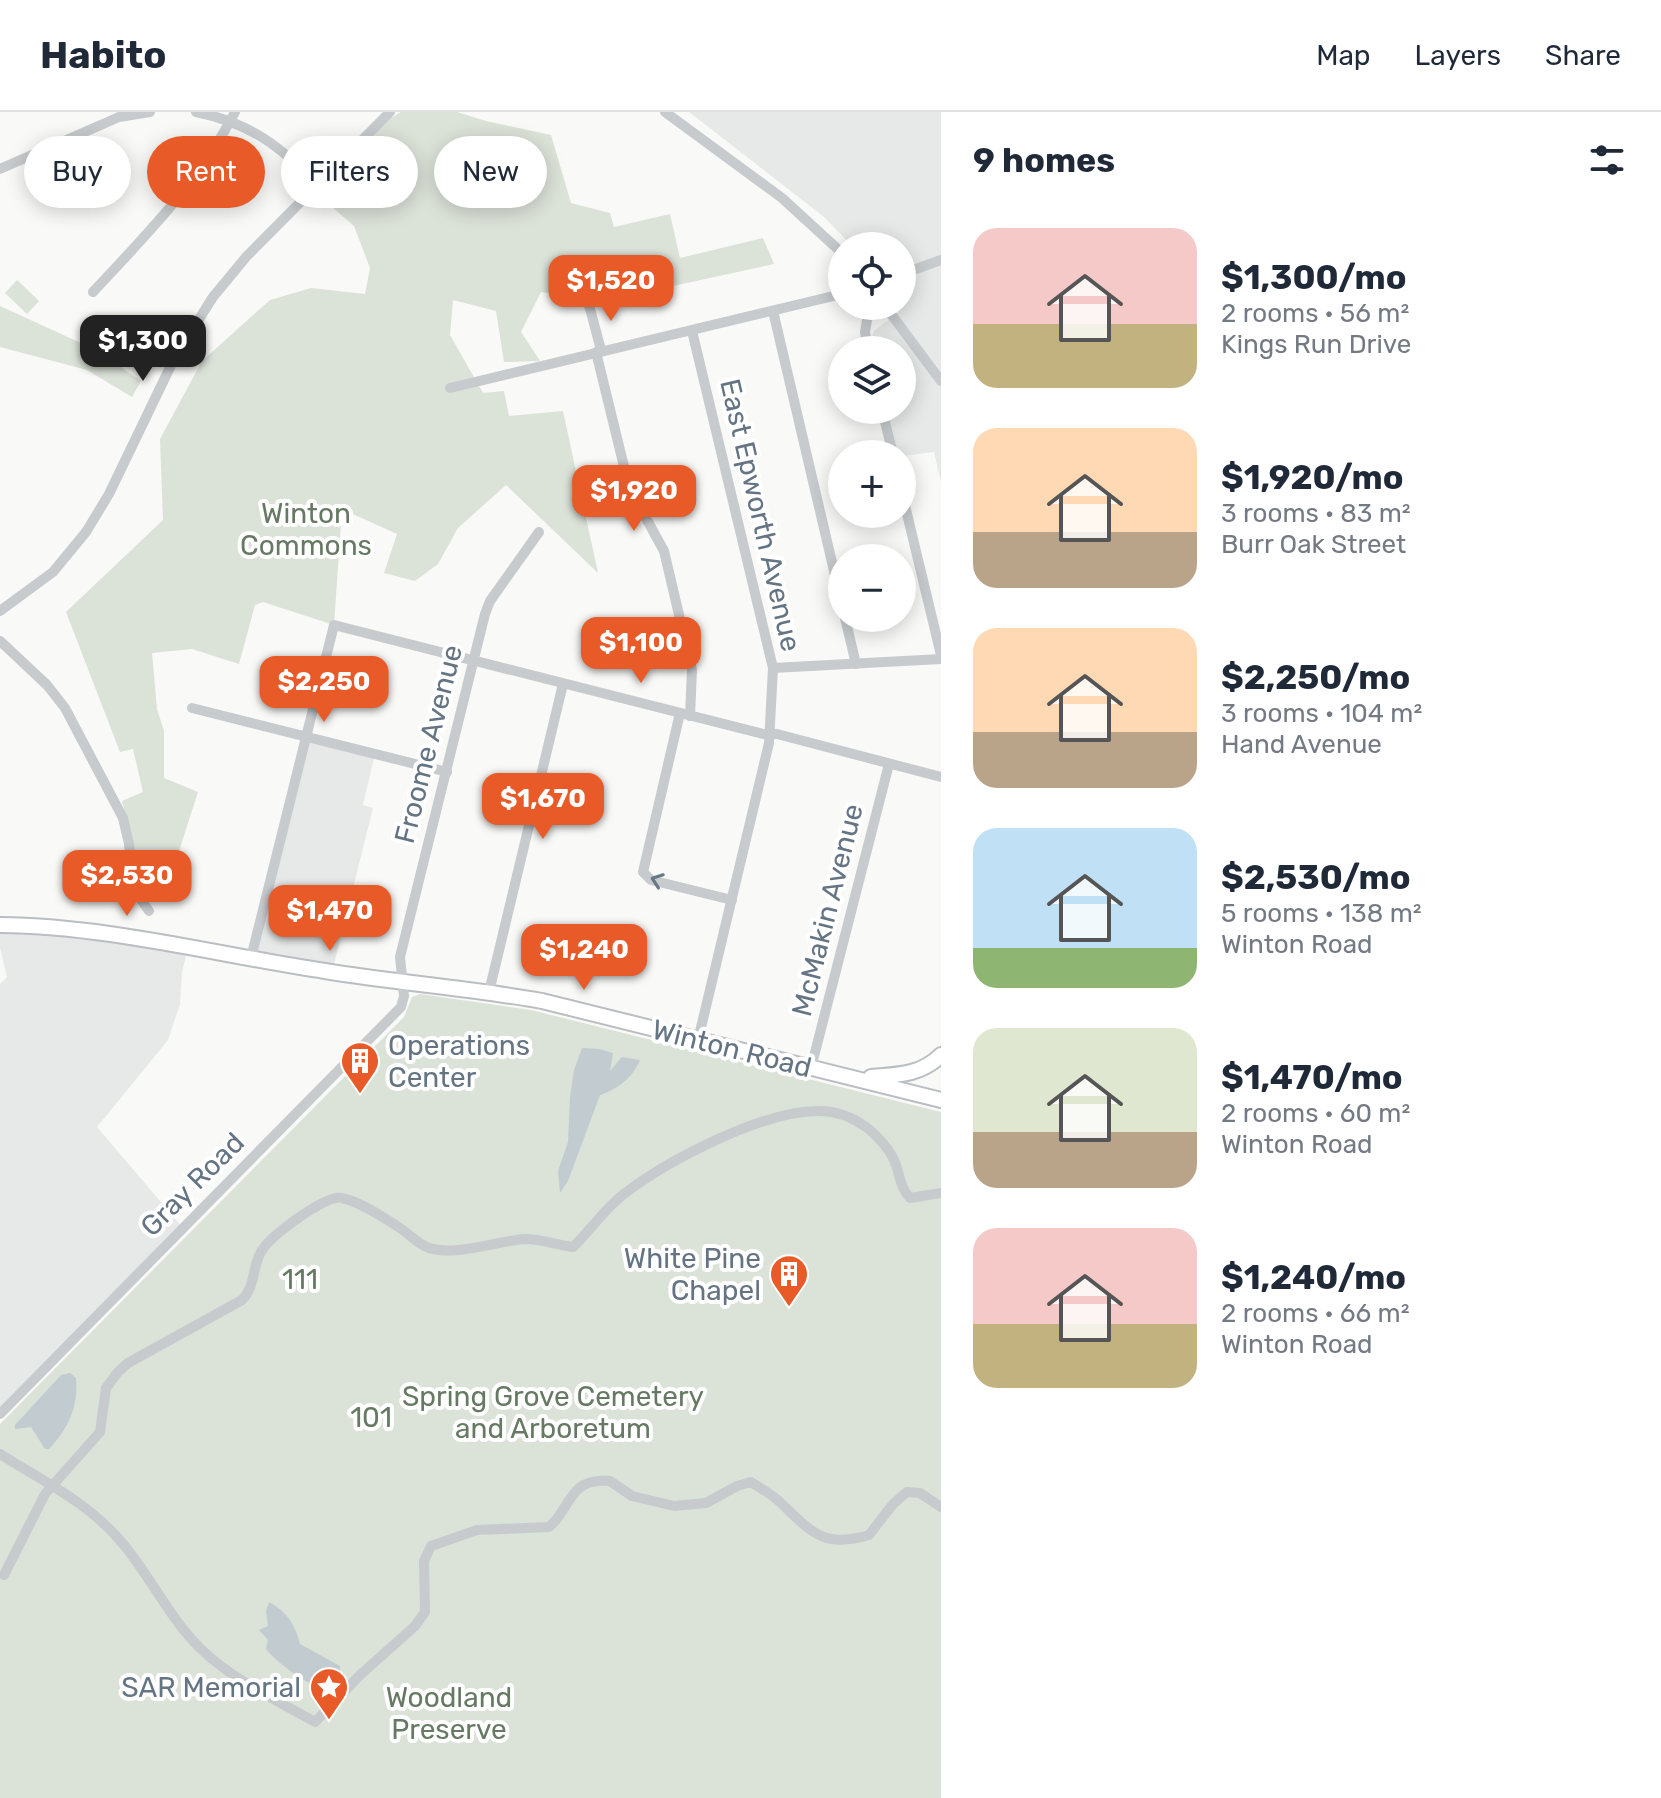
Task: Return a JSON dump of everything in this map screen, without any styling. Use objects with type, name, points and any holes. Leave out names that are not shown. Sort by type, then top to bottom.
[{"type":"main road","name":"Winton Road","points":[[0,925],[87,931],[542,1001],[941,1100]]},
{"type":"main road","points":[[853,1078],[910,1074],[931,1064],[941,1055]]},
{"type":"street","points":[[0,169],[119,117],[150,112]]},
{"type":"street","points":[[196,112],[232,116],[281,150]]},
{"type":"street","points":[[366,136],[390,112]]},
{"type":"street","points":[[665,112],[782,198],[828,240]]},
{"type":"street","points":[[93,292],[185,192],[211,155],[232,116]]},
{"type":"street","points":[[0,611],[53,572],[86,532],[109,494],[175,357],[213,297],[246,257],[294,208]]},
{"type":"street","points":[[916,269],[941,260]]},
{"type":"street","points":[[450,388],[828,297]]},
{"type":"street","points":[[589,305],[629,487],[664,551],[692,670],[685,714],[643,872],[651,880],[732,900]]},
{"type":"street","points":[[773,311],[828,545]]},
{"type":"street","points":[[866,336],[867,320]]},
{"type":"street","points":[[895,320],[941,381]]},
{"type":"street","name":"East Epworth Avenue","points":[[692,331],[773,668],[770,735],[698,1040]]},
{"type":"street","points":[[773,668],[941,657],[910,528]]},
{"type":"street","name":"Froome Avenue","points":[[404,981],[399,971],[400,957],[490,601],[539,532]]},
{"type":"street","points":[[251,958],[334,625],[941,777]]},
{"type":"street","points":[[848,632],[856,664]]},
{"type":"street","points":[[0,641],[47,685],[65,708],[123,818],[132,877],[149,911]]},
{"type":"street","points":[[489,992],[563,684]]},
{"type":"street","points":[[192,708],[447,772]]},
{"type":"street","name":"McMakin Avenue","points":[[811,1068],[889,764]]},
{"type":"street","name":"Gray Road","points":[[0,1414],[401,1007],[404,981]]},
{"type":"street","points":[[4,1575],[51,1485],[100,1432],[102,1400],[106,1388],[118,1372],[128,1363],[242,1300],[251,1290],[256,1259],[266,1245],[297,1219],[331,1199],[344,1198],[360,1206],[398,1226],[431,1249],[527,1239],[573,1247],[624,1194],[710,1142],[772,1119],[819,1111],[841,1114],[867,1128],[895,1160],[905,1192],[910,1198],[941,1193]]},
{"type":"street","points":[[0,1454],[51,1485],[99,1520],[122,1543],[175,1619],[218,1664],[315,1722],[360,1675],[415,1626],[425,1612],[424,1561],[431,1546],[477,1530],[549,1527],[561,1515],[569,1496],[591,1483],[610,1481],[641,1500],[674,1506],[706,1503],[751,1482],[779,1501],[807,1529],[834,1541],[869,1535],[893,1504],[907,1492],[920,1493],[941,1507]]},
{"type":"shaded area","points":[[689,112],[941,112],[941,482],[934,452],[916,454],[916,440],[894,440],[890,424],[916,424],[916,336],[872,336],[874,331],[888,320],[916,320],[916,232],[838,232],[824,217]]},
{"type":"shaded area","points":[[308,737],[375,754],[363,805],[373,808],[332,972],[251,958]]},
{"type":"shaded area","points":[[0,925],[188,948],[182,972],[180,1004],[168,1040],[97,1127],[183,1228],[0,1414],[0,984],[7,977],[0,948]]},
{"type":"shaded area","points":[[582,1048],[613,1053],[610,1071],[622,1057],[640,1060],[624,1082],[600,1095],[568,1181],[560,1193],[558,1171],[568,1142],[574,1070]]},
{"type":"shaded area","points":[[70,1373],[76,1378],[74,1407],[62,1433],[49,1449],[45,1449],[31,1427],[15,1429],[15,1425],[61,1375]]},
{"type":"shaded area","points":[[269,1602],[289,1619],[300,1644],[340,1666],[340,1673],[331,1682],[313,1685],[266,1649],[268,1640],[259,1630],[268,1626],[266,1611]]},
{"type":"green space","name":"Winton Commons","points":[[401,112],[457,112],[551,135],[571,203],[610,213],[614,227],[670,214],[680,258],[763,238],[774,264],[604,301],[541,292],[521,332],[540,361],[504,362],[496,311],[453,300],[450,335],[483,393],[504,391],[509,416],[563,411],[598,573],[506,485],[458,528],[438,564],[415,581],[384,573],[397,534],[342,509],[334,625],[263,602],[255,605],[239,664],[192,649],[152,653],[157,709],[164,731],[164,778],[198,792],[179,851],[134,868],[131,835],[122,801],[143,792],[133,749],[120,752],[66,612],[163,520],[160,439],[202,361],[270,300],[311,288],[365,294],[370,268],[354,226],[333,208],[418,208],[418,136],[371,136]]},
{"type":"green space","points":[[17,280],[39,301],[27,314],[5,293]]},
{"type":"green space","points":[[0,306],[94,349],[141,381],[132,397],[87,370],[0,347]]},
{"type":"green space","name":"Spring Grove Cemetery and Arboretum","points":[[420,994],[531,1010],[941,1112],[941,1798],[0,1798],[0,1424],[404,1017],[412,997]]},
{"type":"place","name":"Operations Center","points":[[360,1095]]},
{"type":"place","name":"White Pine Chapel","points":[[789,1308]]},
{"type":"place","name":"SAR Memorial","points":[[329,1721]]},
{"type":"park label","name":"111","points":[[300,1279]]},
{"type":"park label","name":"101","points":[[371,1417]]},
{"type":"park label","name":"Woodland Preserve","points":[[449,1713]]}]
